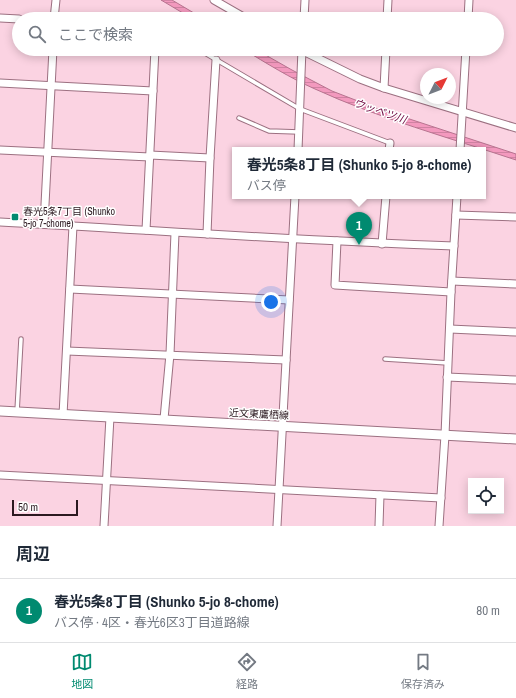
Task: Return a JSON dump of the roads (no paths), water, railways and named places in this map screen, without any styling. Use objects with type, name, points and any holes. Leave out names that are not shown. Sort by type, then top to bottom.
[{"type":"street","points":[[55,12],[56,0]]},
{"type":"street","points":[[214,0],[235,12]]},
{"type":"street","points":[[304,12],[305,0]]},
{"type":"street","points":[[387,12],[388,0]]},
{"type":"street","points":[[468,12],[469,0]]},
{"type":"street","points":[[0,18],[12,19]]},
{"type":"street","points":[[44,224],[53,56]]},
{"type":"street","points":[[146,230],[155,56]]},
{"type":"street","points":[[298,147],[302,56]]},
{"type":"street","points":[[313,56],[360,79],[384,88],[516,128]]},
{"type":"street","points":[[384,88],[386,56]]},
{"type":"street","points":[[460,147],[466,56]]},
{"type":"street","points":[[207,234],[216,60]]},
{"type":"street","points":[[0,83],[153,91]]},
{"type":"street","points":[[0,150],[210,158]]},
{"type":"street","points":[[277,526],[295,199]]},
{"type":"street","points":[[382,244],[386,199]]},
{"type":"street","points":[[446,526],[439,526],[457,199]]},
{"type":"street","points":[[456,214],[516,217]]},
{"type":"street","points":[[0,222],[382,244],[454,246]]},
{"type":"street","points":[[63,415],[73,226]]},
{"type":"street","points":[[164,419],[170,354],[175,233]]},
{"type":"street","points":[[337,241],[335,285],[451,292]]},
{"type":"street","points":[[452,281],[516,284]]},
{"type":"street","points":[[70,289],[289,300]]},
{"type":"street","points":[[450,329],[516,332]]},
{"type":"street","points":[[66,350],[286,360]]},
{"type":"street","points":[[447,377],[516,380]]},
{"type":"street","name":"近文東鷹栖線","points":[[0,411],[516,439]]},
{"type":"street","points":[[104,526],[110,417]]},
{"type":"street","points":[[0,475],[441,498]]},
{"type":"street","points":[[379,526],[380,495]]},
{"type":"lane","points":[[209,56],[300,107],[390,147]]},
{"type":"lane","points":[[239,118],[269,131],[299,132]]},
{"type":"lane","points":[[16,412],[21,339]]},
{"type":"lane","points":[[385,359],[448,363]]},
{"type":"water","points":[[161,0],[172,0],[192,12],[181,12]]},
{"type":"water","name":"ウッペツ川","points":[[255,56],[267,56],[332,91],[376,108],[516,154],[516,160],[486,151],[486,147],[475,147],[364,109],[315,89]]},
{"type":"place","name":"春光5条7丁目 (Shunko 5-jo 7-chome)","points":[[15,217]]},
{"type":"place","name":"春光5条8丁目 (Shunko 5-jo 8-chome)","points":[[359,245]]}]
